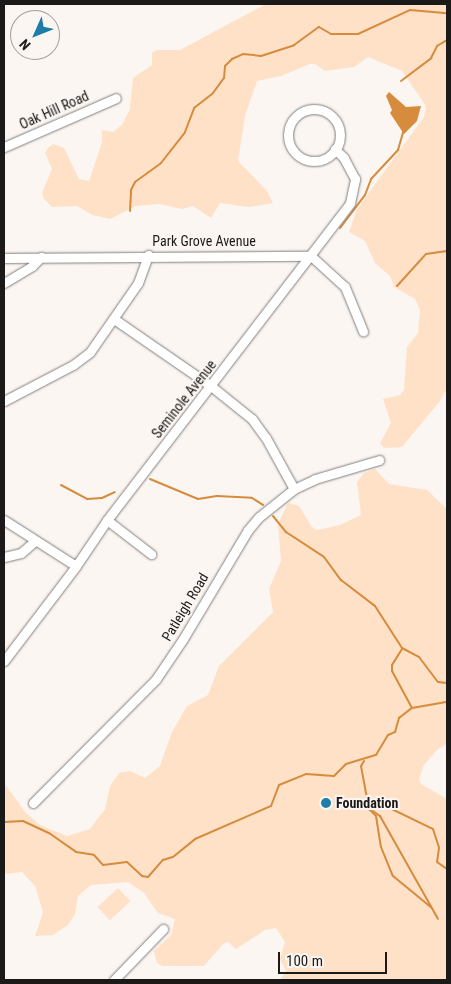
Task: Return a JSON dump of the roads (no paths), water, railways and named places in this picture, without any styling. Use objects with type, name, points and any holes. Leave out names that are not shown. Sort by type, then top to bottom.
[{"type":"street","name":"Oak Hill Road","points":[[4,147],[116,98]]},
{"type":"street","points":[[308,110],[329,114],[339,132],[335,149],[321,159],[300,156],[288,139],[291,122],[308,110]]},
{"type":"street","name":"Seminole Avenue","points":[[4,661],[76,566],[107,520],[311,256],[354,194],[353,174],[335,149]]},
{"type":"street","points":[[4,401],[82,359],[114,319],[138,283],[148,255]]},
{"type":"street","name":"Park Grove Avenue","points":[[4,258],[148,255],[311,256]]},
{"type":"street","points":[[311,256],[345,287],[363,331]]},
{"type":"street","points":[[4,282],[32,266],[41,257]]},
{"type":"street","points":[[114,319],[211,386],[260,430],[294,489]]},
{"type":"street","name":"Patleigh Road","points":[[33,803],[156,679],[183,640],[248,530],[273,504],[294,489],[332,472],[380,460]]},
{"type":"street","points":[[4,520],[76,566]]},
{"type":"street","points":[[107,520],[151,554]]},
{"type":"street","points":[[4,557],[21,553],[35,541]]},
{"type":"street","points":[[114,980],[164,929]]},
{"type":"waterway","points":[[130,211],[131,190],[135,182],[161,163],[185,132],[194,108],[213,93],[224,78],[225,66],[232,59],[243,54],[261,56],[294,45],[319,27],[331,34],[358,34],[410,10],[447,13]]},
{"type":"waterway","points":[[401,81],[431,58],[437,46],[447,40]]},
{"type":"waterway","points":[[340,228],[365,195],[371,179],[398,150],[403,132]]},
{"type":"waterway","points":[[397,286],[426,254],[447,251]]},
{"type":"waterway","points":[[150,479],[198,499],[217,496],[252,498],[263,505]]},
{"type":"waterway","points":[[61,485],[87,499],[102,498],[115,492]]},
{"type":"waterway","points":[[273,516],[286,532],[324,557],[341,580],[375,606],[402,648],[419,657],[438,682],[447,683]]},
{"type":"waterway","points":[[402,649],[392,665],[392,671],[412,708]]},
{"type":"waterway","points":[[4,822],[23,821],[49,833],[76,852],[94,855],[103,865],[127,862],[142,876],[148,877],[163,860],[173,857],[195,839],[271,806],[279,785],[306,774],[334,776],[346,764],[376,755],[388,735],[395,732],[399,718],[412,708],[447,702]]},
{"type":"waterway","points":[[364,761],[361,766],[369,809],[376,816],[381,847],[393,876],[432,908]]},
{"type":"waterway","points":[[367,797],[433,829],[439,848],[437,862],[447,869]]},
{"type":"waterway","points":[[373,811],[380,816],[438,919]]},
{"type":"place","name":"Foundation","points":[[326,803]]}]
